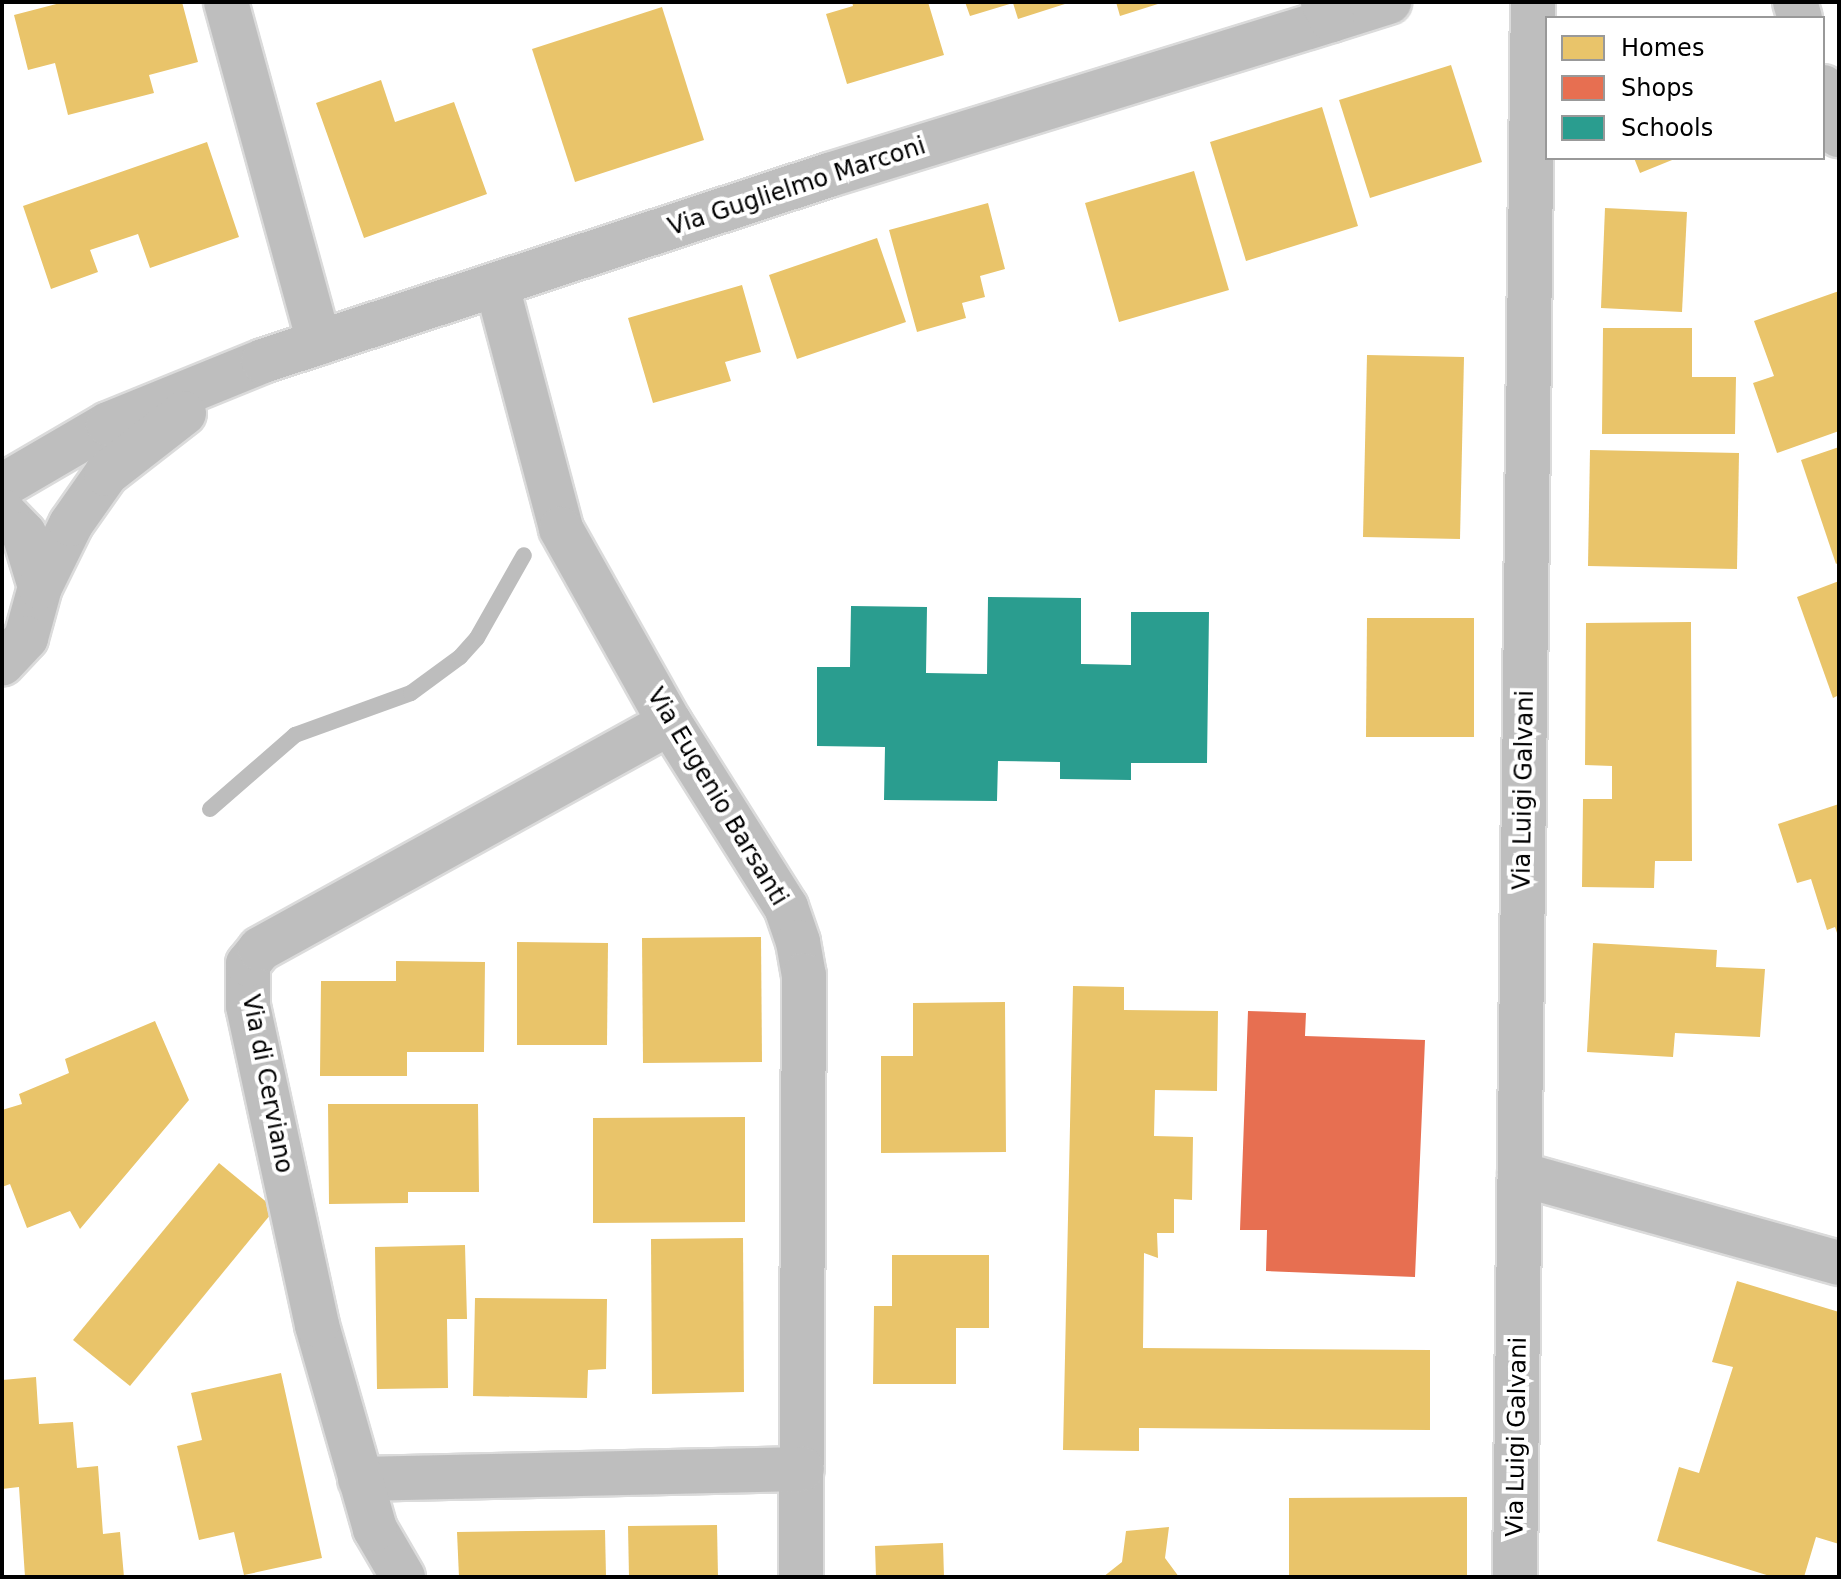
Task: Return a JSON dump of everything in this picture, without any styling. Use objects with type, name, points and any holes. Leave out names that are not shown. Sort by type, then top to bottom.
[{"type":"street","points":[[226,2],[319,343]]},
{"type":"street","name":"Via Guglielmo Marconi","points":[[2,486],[108,424],[263,361],[1328,11],[1389,2]]},
{"type":"street","name":"Via Luigi Galvani","points":[[1515,1577],[1533,2]]},
{"type":"street","points":[[1825,93],[1839,135]]},
{"type":"street","name":"Via Eugenio Barsanti","points":[[497,286],[561,529],[670,723],[786,907],[804,975],[801,1577]]},
{"type":"street","name":"Via Guglielmo Marconi","points":[[2,664],[26,638],[40,587],[71,524],[106,474],[151,434],[263,361]]},
{"type":"street","points":[[2,511],[24,534],[40,587]]},
{"type":"street","name":"Via di Cerviano","points":[[403,1577],[375,1529],[317,1325],[251,1021],[248,964],[260,949],[670,723]]},
{"type":"street","points":[[1520,1174],[1839,1263]]},
{"type":"street","points":[[360,1479],[802,1469]]},
{"type":"building: Homes","points":[[64,2],[182,2],[198,62],[149,75],[154,93],[68,115],[55,63],[28,70],[14,15]]},
{"type":"building: Homes","points":[[852,2],[928,2],[944,55],[847,84],[826,14],[853,6]]},
{"type":"building: Homes","points":[[965,2],[1068,3],[1018,19],[1013,3],[970,16]]},
{"type":"building: Homes","points":[[1116,2],[1161,2],[1161,3],[1120,16]]},
{"type":"building: Homes","points":[[662,7],[704,140],[575,182],[532,49]]},
{"type":"building: Homes","points":[[1451,65],[1482,162],[1370,198],[1339,100]]},
{"type":"building: Homes","points":[[381,80],[395,122],[454,102],[487,194],[364,238],[316,103]]},
{"type":"building: Homes","points":[[1322,107],[1358,226],[1246,261],[1210,142]]},
{"type":"building: Homes","points":[[207,142],[239,237],[150,268],[138,234],[90,250],[98,272],[51,289],[23,206]]},
{"type":"building: Homes","points":[[1635,160],[1672,160],[1640,173]]},
{"type":"building: Homes","points":[[1194,171],[1229,290],[1119,322],[1085,203]]},
{"type":"building: Homes","points":[[988,203],[1005,269],[980,276],[985,297],[962,303],[966,318],[917,332],[889,230]]},
{"type":"building: Homes","points":[[1605,208],[1687,212],[1682,312],[1601,308]]},
{"type":"building: Homes","points":[[877,238],[906,322],[797,359],[769,275]]},
{"type":"building: Homes","points":[[742,285],[761,352],[725,362],[731,381],[653,403],[628,318]]},
{"type":"building: Homes","points":[[1839,291],[1839,431],[1777,453],[1753,383],[1774,376],[1754,321]]},
{"type":"building: Homes","points":[[1603,328],[1692,328],[1692,377],[1736,377],[1735,434],[1602,434]]},
{"type":"building: Homes","points":[[1367,355],[1464,357],[1460,539],[1363,537]]},
{"type":"building: Homes","points":[[1839,447],[1839,562],[1836,564],[1801,460]]},
{"type":"building: Homes","points":[[1590,450],[1739,453],[1737,569],[1588,566]]},
{"type":"building: Homes","points":[[1839,581],[1839,695],[1833,698],[1797,597]]},
{"type":"building: Homes","points":[[1367,618],[1474,618],[1474,737],[1366,737]]},
{"type":"building: Homes","points":[[1691,622],[1692,861],[1655,861],[1654,888],[1582,887],[1583,799],[1612,799],[1612,766],[1585,765],[1586,623]]},
{"type":"building: Homes","points":[[1839,804],[1838,936],[1835,927],[1827,930],[1811,879],[1797,883],[1778,824]]},
{"type":"building: Homes","points":[[761,937],[762,1062],[643,1063],[642,938]]},
{"type":"building: Homes","points":[[517,942],[608,943],[607,1045],[517,1045]]},
{"type":"building: Homes","points":[[1593,943],[1717,950],[1716,967],[1765,969],[1760,1037],[1675,1033],[1673,1057],[1587,1052]]},
{"type":"building: Homes","points":[[396,961],[485,962],[484,1052],[407,1052],[407,1076],[320,1076],[321,981],[396,981]]},
{"type":"building: Homes","points":[[1073,986],[1124,987],[1124,1010],[1218,1011],[1217,1091],[1155,1090],[1154,1136],[1193,1137],[1192,1200],[1174,1199],[1174,1233],[1157,1233],[1158,1258],[1144,1253],[1143,1348],[1430,1350],[1430,1430],[1139,1428],[1139,1451],[1063,1450]]},
{"type":"building: Homes","points":[[1005,1002],[1006,1152],[881,1153],[881,1056],[913,1056],[913,1003]]},
{"type":"building: Homes","points":[[155,1021],[189,1100],[80,1229],[70,1211],[27,1228],[10,1184],[2,1187],[2,1110],[22,1104],[19,1094],[69,1073],[65,1059]]},
{"type":"building: Homes","points":[[328,1104],[478,1104],[479,1192],[408,1192],[408,1203],[329,1204]]},
{"type":"building: Homes","points":[[745,1117],[745,1222],[593,1223],[593,1118]]},
{"type":"building: Homes","points":[[219,1163],[275,1209],[130,1386],[73,1340]]},
{"type":"building: Homes","points":[[743,1238],[744,1392],[652,1394],[651,1239]]},
{"type":"building: Homes","points":[[465,1245],[467,1319],[447,1319],[448,1388],[377,1389],[375,1247]]},
{"type":"building: Homes","points":[[892,1255],[989,1255],[989,1328],[956,1328],[956,1384],[873,1384],[874,1306],[892,1306]]},
{"type":"building: Homes","points":[[1737,1281],[1839,1312],[1839,1544],[1816,1537],[1804,1577],[1773,1577],[1657,1541],[1679,1467],[1699,1473],[1733,1367],[1712,1362]]},
{"type":"building: Homes","points":[[475,1298],[607,1299],[606,1369],[588,1370],[587,1398],[473,1396]]},
{"type":"building: Homes","points":[[281,1373],[322,1558],[244,1575],[234,1532],[199,1540],[177,1446],[202,1440],[191,1393]]},
{"type":"building: Homes","points":[[36,1377],[39,1424],[73,1422],[77,1468],[98,1466],[103,1534],[120,1532],[124,1577],[25,1577],[19,1487],[2,1489],[2,1380]]},
{"type":"building: Homes","points":[[1467,1497],[1467,1577],[1289,1577],[1289,1498]]},
{"type":"building: Homes","points":[[717,1525],[718,1577],[629,1577],[628,1526]]},
{"type":"building: Homes","points":[[1169,1527],[1165,1558],[1179,1577],[1103,1577],[1122,1562],[1126,1531]]},
{"type":"building: Homes","points":[[605,1530],[606,1577],[459,1577],[457,1532]]},
{"type":"building: Homes","points":[[943,1543],[944,1577],[876,1577],[875,1546]]},
{"type":"building: Shops","points":[[1248,1011],[1306,1013],[1305,1036],[1425,1040],[1415,1277],[1266,1271],[1267,1230],[1240,1230]]},
{"type":"building: Schools","points":[[988,597],[1081,598],[1081,664],[1131,665],[1131,612],[1209,612],[1207,763],[1131,763],[1131,780],[1060,779],[1060,762],[998,761],[997,801],[884,800],[885,747],[817,746],[817,667],[850,667],[851,606],[927,607],[926,673],[987,674]]},
{"type":"waterway","points":[[210,809],[295,735],[411,693],[460,657],[477,638],[524,555]]}]
